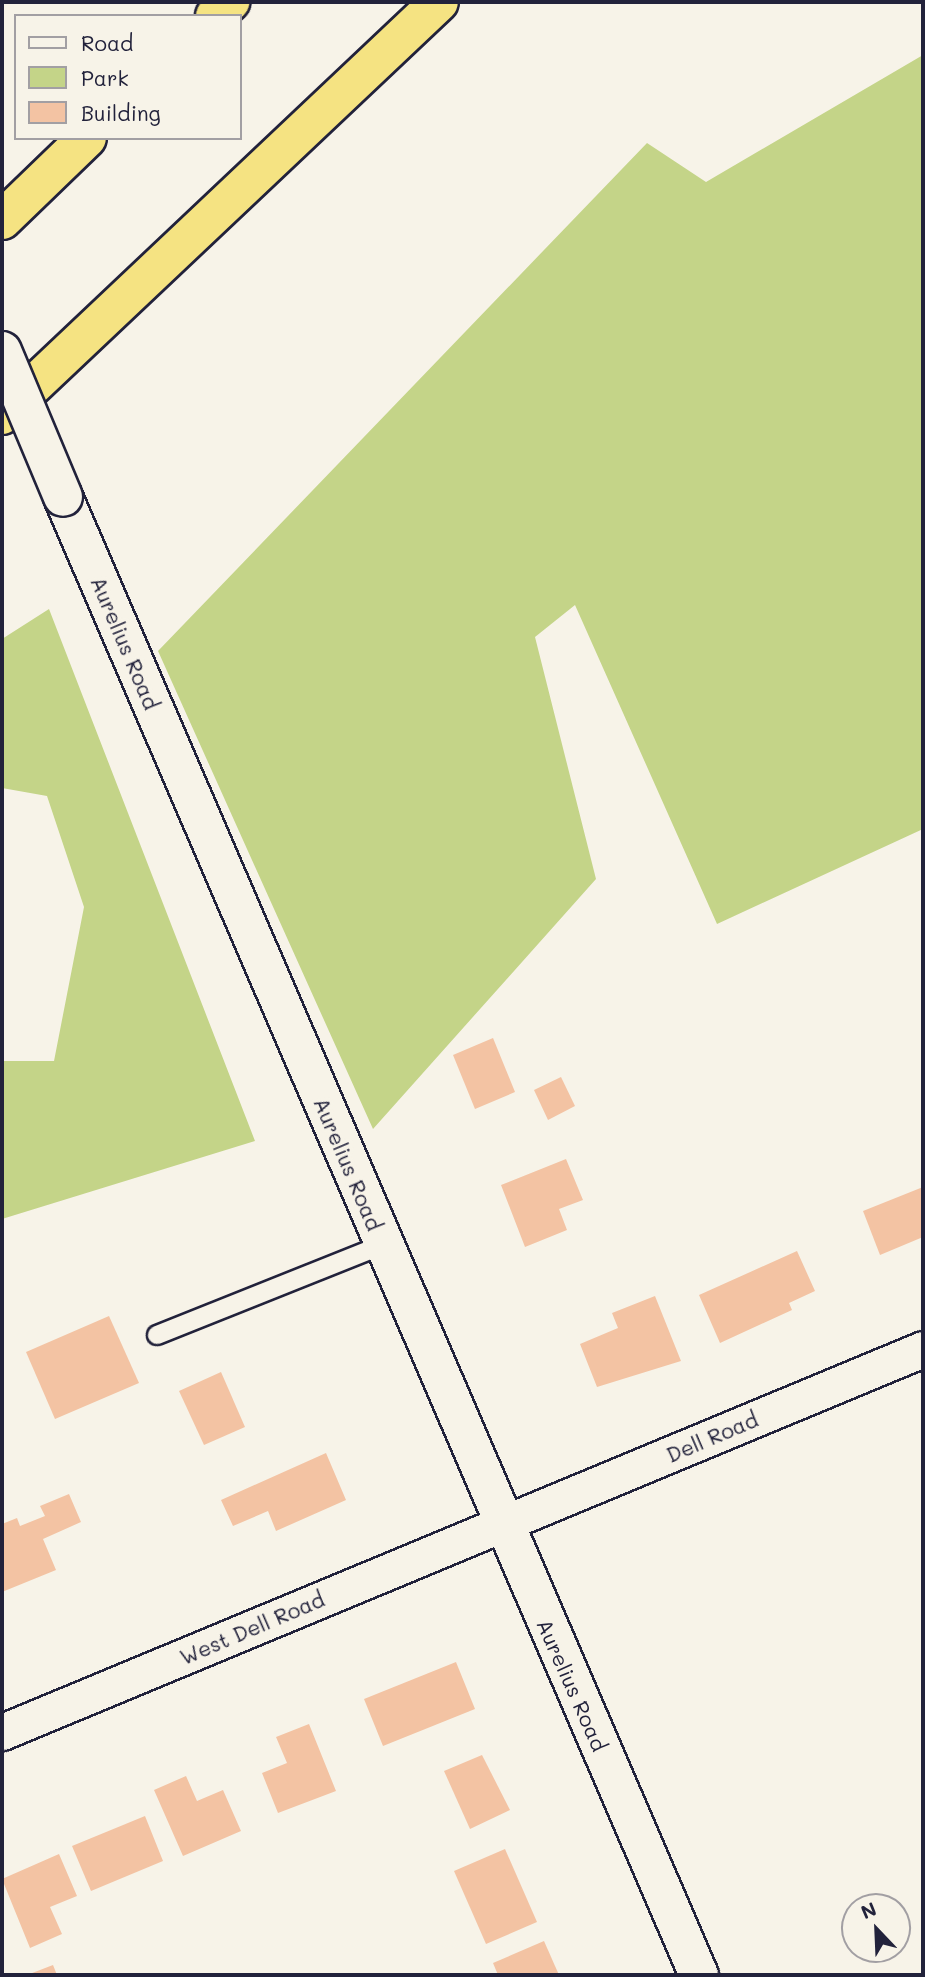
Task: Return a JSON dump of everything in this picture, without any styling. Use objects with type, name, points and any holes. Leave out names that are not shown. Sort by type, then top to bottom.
[{"type":"highway","points":[[217,14],[230,2]]},
{"type":"highway","points":[[2,415],[439,2]]},
{"type":"highway","points":[[2,220],[85,140]]},
{"type":"street","name":"Aurelius Road","points":[[2,351],[501,1524],[699,1975]]},
{"type":"street","name":"Dell Road","points":[[501,1524],[923,1349]]},
{"type":"street","name":"West Dell Road","points":[[2,1732],[501,1524]]},
{"type":"lane","points":[[157,1335],[382,1245]]},
{"type":"green space","points":[[923,55],[923,829],[717,924],[575,605],[535,637],[596,879],[373,1129],[158,651],[647,143],[706,182]]},
{"type":"green space","points":[[49,609],[255,1141],[2,1219],[2,1061],[54,1061],[84,907],[47,796],[2,788],[2,639]]},
{"type":"building","points":[[493,1038],[515,1092],[475,1109],[453,1055]]},
{"type":"building","points":[[561,1077],[575,1106],[548,1120],[534,1090]]},
{"type":"building","points":[[566,1159],[583,1200],[559,1209],[567,1230],[525,1247],[501,1185]]},
{"type":"building","points":[[923,1187],[923,1237],[880,1255],[863,1211]]},
{"type":"building","points":[[797,1251],[815,1291],[789,1303],[792,1310],[720,1343],[699,1295]]},
{"type":"building","points":[[655,1296],[681,1361],[597,1387],[580,1344],[618,1328],[612,1313]]},
{"type":"building","points":[[109,1316],[139,1383],[55,1419],[26,1352]]},
{"type":"building","points":[[221,1372],[245,1427],[204,1445],[179,1391]]},
{"type":"building","points":[[326,1453],[346,1500],[276,1531],[268,1511],[233,1526],[221,1500]]},
{"type":"building","points":[[69,1494],[81,1522],[43,1539],[56,1570],[2,1592],[2,1524],[17,1518],[20,1526],[45,1516],[40,1506]]},
{"type":"building","points":[[456,1662],[475,1709],[383,1746],[364,1699]]},
{"type":"building","points":[[309,1724],[336,1791],[278,1813],[262,1773],[287,1763],[276,1737]]},
{"type":"building","points":[[482,1755],[510,1810],[470,1829],[444,1771]]},
{"type":"building","points":[[186,1776],[197,1801],[223,1790],[241,1831],[183,1856],[154,1790]]},
{"type":"building","points":[[145,1816],[163,1861],[91,1891],[72,1846]]},
{"type":"building","points":[[505,1849],[537,1922],[486,1944],[454,1871]]},
{"type":"building","points":[[59,1854],[77,1896],[50,1907],[62,1934],[30,1948],[2,1879]]},
{"type":"building","points":[[544,1941],[559,1975],[498,1975],[493,1963]]},
{"type":"building","points":[[53,1965],[57,1975],[27,1975]]}]
